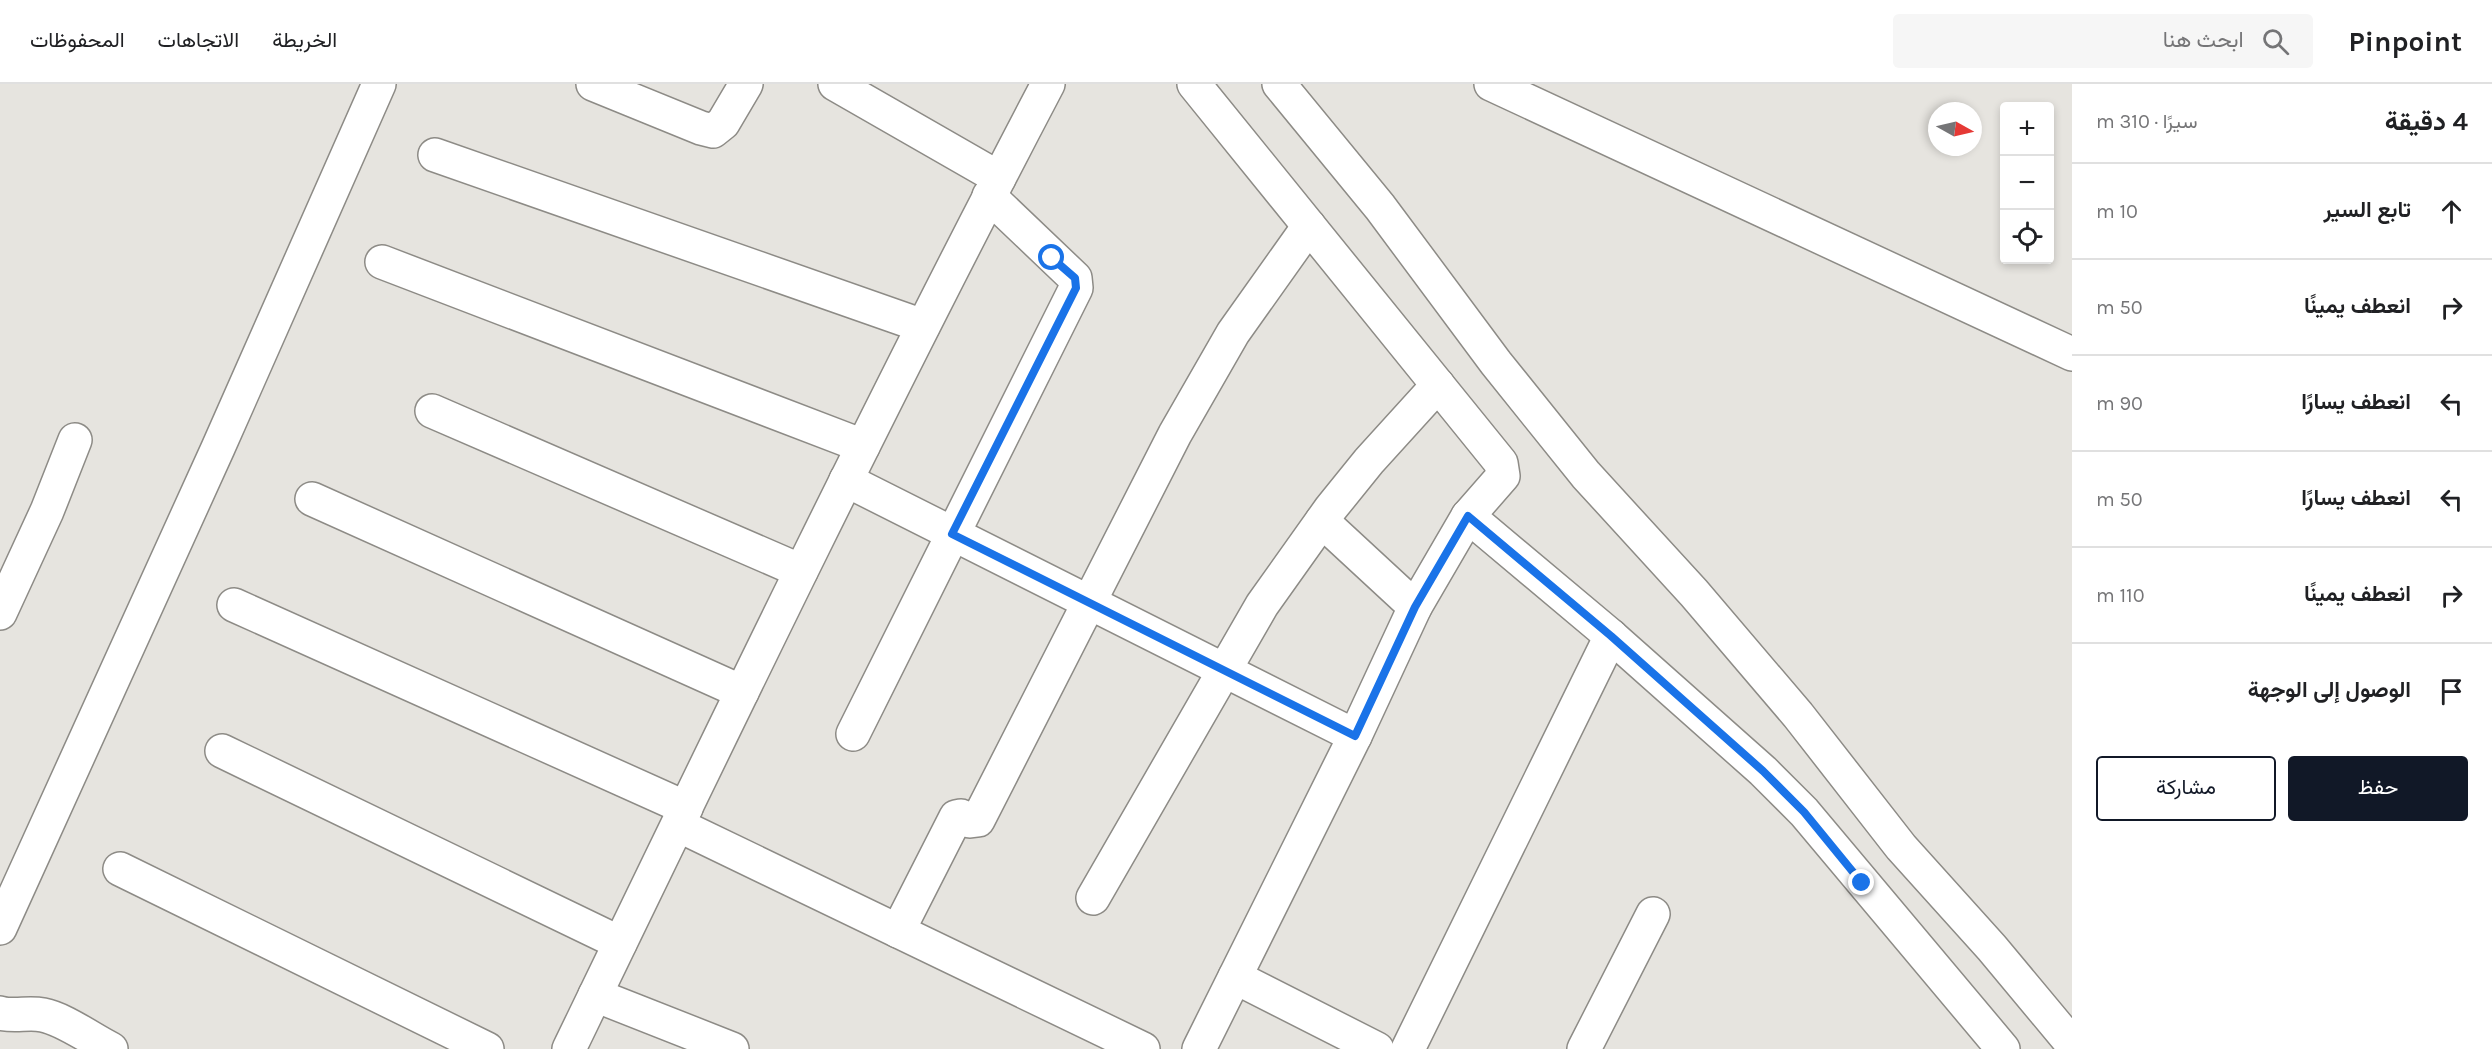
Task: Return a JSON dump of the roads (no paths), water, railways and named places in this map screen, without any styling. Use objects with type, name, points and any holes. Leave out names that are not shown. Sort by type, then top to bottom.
[{"type":"street","points":[[4,909],[219,448],[379,84]]},
{"type":"street","points":[[593,84],[713,131],[723,123],[746,84]]},
{"type":"street","points":[[835,84],[994,187],[1075,278],[1076,288],[853,734]]},
{"type":"street","points":[[569,1049],[922,326],[1048,84]]},
{"type":"street","points":[[1194,84],[1497,457],[1504,472],[1499,483],[1468,516],[1415,607],[1355,736],[1199,1049]]},
{"type":"street","points":[[1279,84],[1380,207],[1496,363],[1586,476],[1694,593],[1805,724],[1901,847],[1992,948],[2072,1044]]},
{"type":"street","points":[[1491,84],[2072,354]]},
{"type":"street","points":[[435,155],[922,326]]},
{"type":"street","points":[[897,931],[956,817],[961,816],[973,822],[978,820],[1175,434],[1222,351],[1254,302],[1310,226]]},
{"type":"street","points":[[382,262],[863,446]]},
{"type":"street","points":[[1094,898],[1262,606],[1322,520],[1369,461],[1438,385]]},
{"type":"street","points":[[432,411],[801,571]]},
{"type":"street","points":[[0,613],[47,511],[75,440]]},
{"type":"street","points":[[846,480],[1355,736]]},
{"type":"street","points":[[312,499],[742,692]]},
{"type":"street","points":[[1468,516],[1611,636],[1735,745],[1804,812],[2003,1049]]},
{"type":"street","points":[[1322,520],[1415,607]]},
{"type":"street","points":[[234,605],[682,816],[897,931],[1143,1049]]},
{"type":"street","points":[[1408,1049],[1611,636]]},
{"type":"street","points":[[222,751],[620,944]]},
{"type":"street","points":[[120,869],[487,1049]]},
{"type":"street","points":[[1584,1049],[1653,914]]},
{"type":"street","points":[[1235,977],[1377,1049]]},
{"type":"street","points":[[595,995],[691,1042],[732,1049]]},
{"type":"street","points":[[0,1013],[49,1017],[111,1049]]}]
